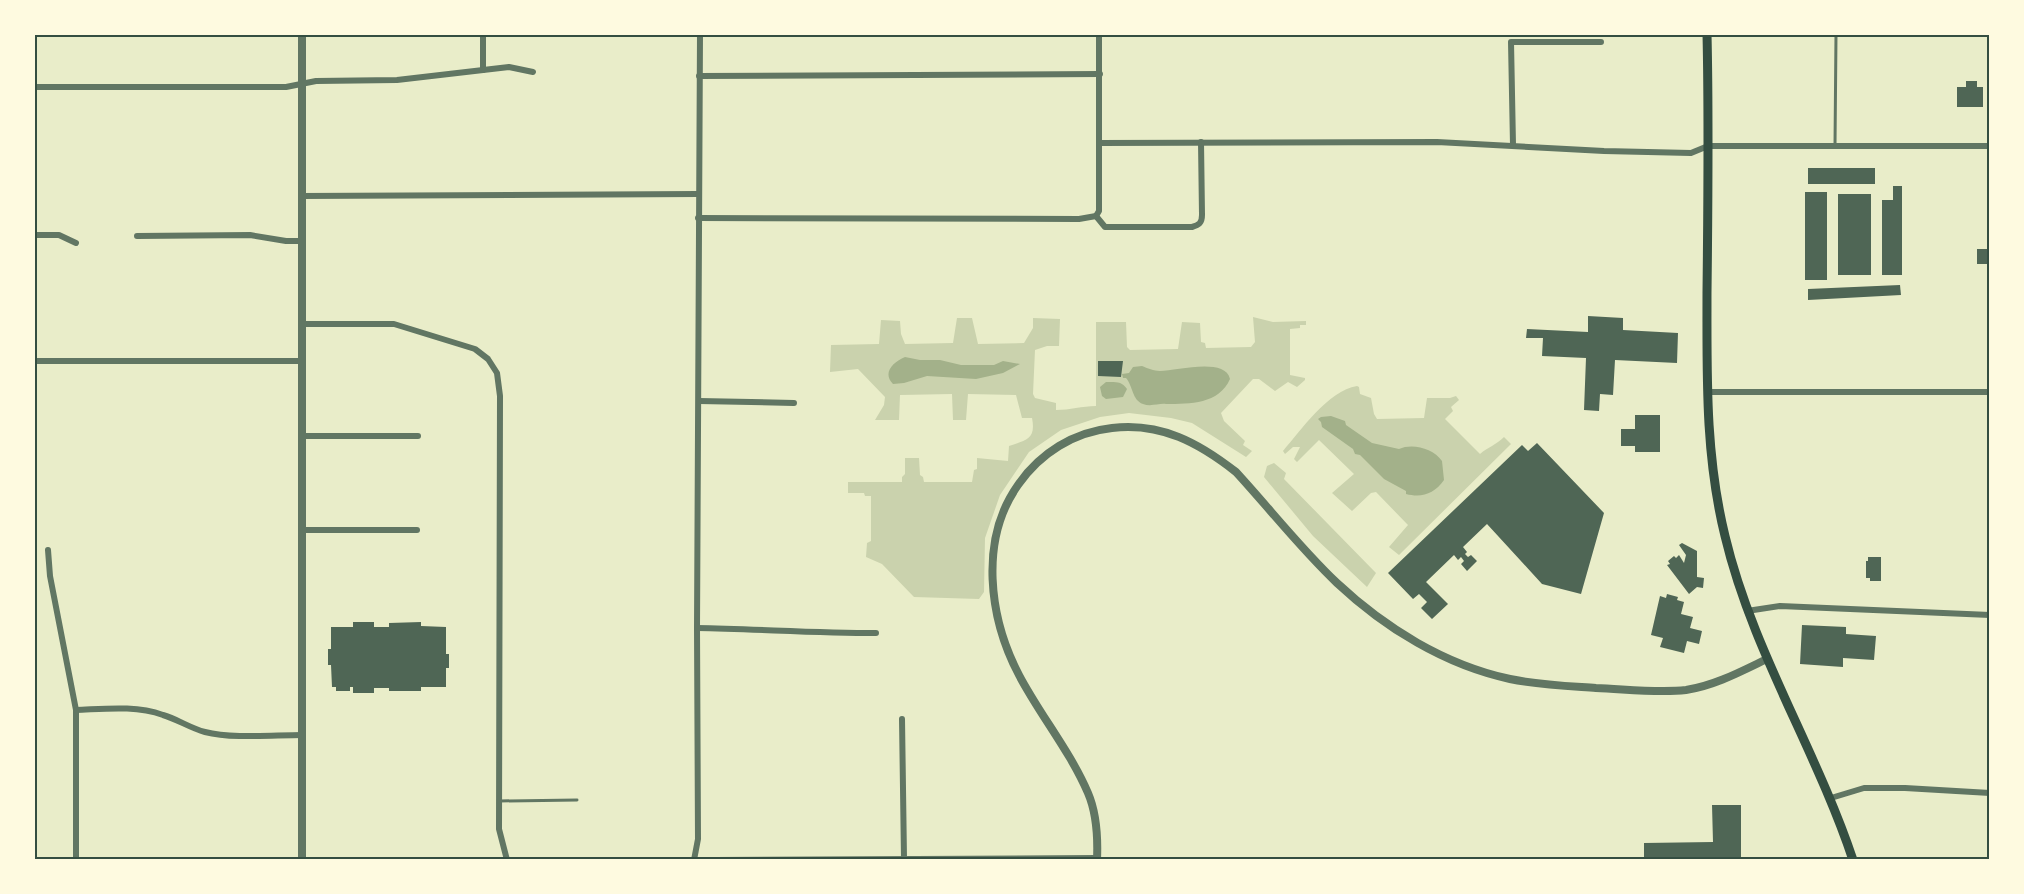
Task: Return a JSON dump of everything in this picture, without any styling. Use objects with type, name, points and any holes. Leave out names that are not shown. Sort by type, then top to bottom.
[{"type":"main road","points":[[1707,34],[1706,392],[1712,461],[1721,518],[1747,611],[1831,798],[1853,860]]},
{"type":"street","points":[[302,34],[302,860]]},
{"type":"street","points":[[483,34],[483,70]]},
{"type":"street","points":[[694,860],[698,840],[700,34]]},
{"type":"street","points":[[698,218],[1079,219],[1096,216],[1099,211],[1099,34]]},
{"type":"street","points":[[1513,145],[1511,42],[1601,42]]},
{"type":"street","points":[[34,87],[286,87],[316,81],[397,80],[509,67],[533,72]]},
{"type":"street","points":[[699,76],[1100,75]]},
{"type":"street","points":[[1096,216],[1106,227],[1192,227],[1198,225],[1202,221],[1202,142]]},
{"type":"street","points":[[1100,143],[1437,142],[1691,153],[1708,146],[1989,146]]},
{"type":"street","points":[[301,196],[698,194]]},
{"type":"street","points":[[137,236],[250,235],[301,241]]},
{"type":"street","points":[[34,236],[59,236],[76,243]]},
{"type":"street","points":[[301,324],[394,324],[475,349],[488,359],[497,373],[500,396],[499,829],[507,860]]},
{"type":"street","points":[[34,361],[302,361]]},
{"type":"street","points":[[1706,392],[1989,392]]},
{"type":"street","points":[[699,401],[794,403]]},
{"type":"street","points":[[715,860],[1097,859],[1096,824],[1088,794],[1073,764],[1019,675],[1009,652],[996,603],[993,548],[1003,510],[1022,478],[1061,444],[1097,430],[1149,428],[1187,439],[1217,457],[1236,472],[1335,582],[1371,613],[1418,643],[1477,670],[1511,679],[1554,686],[1665,691],[1688,690],[1709,685],[1767,659]]},
{"type":"street","points":[[301,436],[418,436]]},
{"type":"street","points":[[301,530],[417,530]]},
{"type":"street","points":[[48,550],[50,576],[76,710],[76,860]]},
{"type":"street","points":[[1747,611],[1780,606],[1989,615]]},
{"type":"street","points":[[697,628],[876,633]]},
{"type":"street","points":[[76,710],[148,711],[205,732],[221,735],[302,735]]},
{"type":"street","points":[[902,719],[904,858]]},
{"type":"street","points":[[1831,798],[1864,788],[1989,793]]},
{"type":"lane","points":[[1835,145],[1836,34]]},
{"type":"lane","points":[[499,801],[577,801]]},
{"type":"shaded area","points":[[1253,317],[1273,322],[1306,321],[1306,325],[1300,325],[1300,328],[1290,329],[1290,375],[1305,378],[1305,380],[1297,387],[1288,382],[1275,391],[1259,379],[1253,379],[1221,413],[1224,421],[1245,441],[1243,445],[1252,451],[1246,457],[1192,423],[1129,413],[1100,417],[1061,430],[1029,452],[1000,495],[985,538],[984,592],[979,599],[914,597],[882,564],[866,557],[867,543],[871,541],[871,496],[865,496],[864,493],[848,493],[848,482],[902,482],[905,474],[905,458],[919,458],[920,475],[924,482],[972,482],[974,470],[977,469],[977,458],[1008,461],[1009,446],[1031,435],[1032,418],[1022,418],[1016,395],[968,394],[966,420],[953,420],[952,394],[900,395],[899,420],[875,420],[884,405],[885,397],[858,369],[830,372],[831,345],[879,344],[881,320],[900,321],[905,344],[953,343],[957,318],[972,318],[978,344],[1024,343],[1033,328],[1033,318],[1060,319],[1059,346],[1047,346],[1035,350],[1033,394],[1035,398],[1056,403],[1056,410],[1061,410],[1096,406],[1096,322],[1126,322],[1127,347],[1130,350],[1178,349],[1182,322],[1200,323],[1201,342],[1205,343],[1206,348],[1251,347],[1255,342]]},
{"type":"shaded area","points":[[905,357],[940,360],[961,365],[994,365],[1003,361],[1020,364],[1003,373],[976,379],[927,376],[893,384],[889,376],[890,368]]},
{"type":"shaded area","points":[[1142,366],[1160,371],[1199,367],[1219,368],[1226,372],[1230,379],[1219,393],[1203,401],[1146,405],[1139,402],[1122,374],[1129,373],[1133,367]]},
{"type":"shaded area","points":[[1106,382],[1118,382],[1125,386],[1127,389],[1123,397],[1106,399],[1102,396],[1100,387]]},
{"type":"shaded area","points":[[1357,386],[1360,394],[1371,398],[1377,419],[1424,418],[1427,398],[1456,396],[1459,400],[1451,407],[1453,411],[1445,419],[1480,454],[1504,437],[1511,444],[1399,555],[1389,547],[1408,525],[1376,492],[1371,493],[1352,511],[1332,493],[1354,474],[1319,440],[1297,462],[1294,459],[1300,447],[1293,447],[1285,454],[1283,451],[1326,403],[1346,389]]},
{"type":"shaded area","points":[[1331,416],[1345,421],[1346,425],[1372,443],[1399,449],[1416,447],[1428,450],[1442,461],[1444,480],[1436,489],[1427,494],[1406,494],[1406,491],[1384,479],[1360,455],[1355,454],[1353,449],[1322,427],[1318,419]]},
{"type":"shaded area","points":[[1274,463],[1286,473],[1284,479],[1376,573],[1367,587],[1313,536],[1264,477],[1267,466]]},
{"type":"building","points":[[1966,81],[1977,81],[1977,87],[1983,87],[1983,107],[1957,107],[1957,87],[1966,87]]},
{"type":"building","points":[[1808,168],[1875,168],[1875,184],[1808,184]]},
{"type":"building","points":[[1893,186],[1902,186],[1902,275],[1882,275],[1882,200],[1893,200]]},
{"type":"building","points":[[1805,192],[1827,192],[1827,280],[1805,280]]},
{"type":"building","points":[[1838,194],[1871,194],[1871,275],[1838,275]]},
{"type":"building","points":[[1977,249],[1990,249],[1990,264],[1977,264]]},
{"type":"building","points":[[1900,285],[1901,295],[1808,300],[1808,289]]},
{"type":"building","points":[[1588,316],[1623,318],[1623,330],[1678,333],[1677,363],[1615,360],[1613,395],[1600,394],[1599,411],[1584,410],[1586,358],[1542,356],[1543,338],[1526,338],[1527,329],[1588,332]]},
{"type":"building","points":[[1098,361],[1123,361],[1121,377],[1098,376]]},
{"type":"building","points":[[1635,415],[1660,415],[1660,452],[1635,452],[1635,446],[1621,446],[1621,429],[1635,429]]},
{"type":"building","points":[[1537,443],[1604,513],[1581,594],[1542,584],[1487,524],[1463,547],[1468,557],[1471,555],[1477,561],[1467,571],[1461,564],[1464,561],[1461,557],[1458,560],[1454,555],[1426,582],[1448,604],[1432,619],[1421,608],[1427,602],[1419,594],[1413,599],[1388,573],[1522,445],[1528,451]]},
{"type":"building","points":[[1682,543],[1697,551],[1697,577],[1704,578],[1703,588],[1697,587],[1689,594],[1667,565],[1674,556],[1676,558],[1679,555],[1684,563],[1686,555],[1679,545]]},
{"type":"building","points":[[1868,557],[1881,557],[1881,581],[1870,581],[1870,578],[1866,578]]},
{"type":"building","points":[[1667,594],[1678,597],[1677,600],[1684,602],[1681,614],[1693,617],[1690,628],[1702,631],[1699,644],[1687,641],[1684,653],[1660,647],[1663,638],[1651,635],[1660,596],[1666,598]]},
{"type":"building","points":[[353,622],[374,622],[374,627],[389,627],[389,623],[421,622],[421,626],[446,627],[446,654],[449,654],[449,668],[446,668],[446,687],[421,687],[421,691],[389,691],[389,688],[374,688],[374,693],[353,693],[353,687],[350,687],[350,691],[336,691],[336,687],[332,687],[331,665],[328,665],[331,627],[353,627]]},
{"type":"building","points":[[1802,625],[1846,627],[1846,634],[1876,636],[1874,660],[1843,658],[1843,667],[1800,664]]},
{"type":"building","points":[[1712,805],[1741,805],[1741,860],[1644,860],[1644,843],[1713,842]]}]
